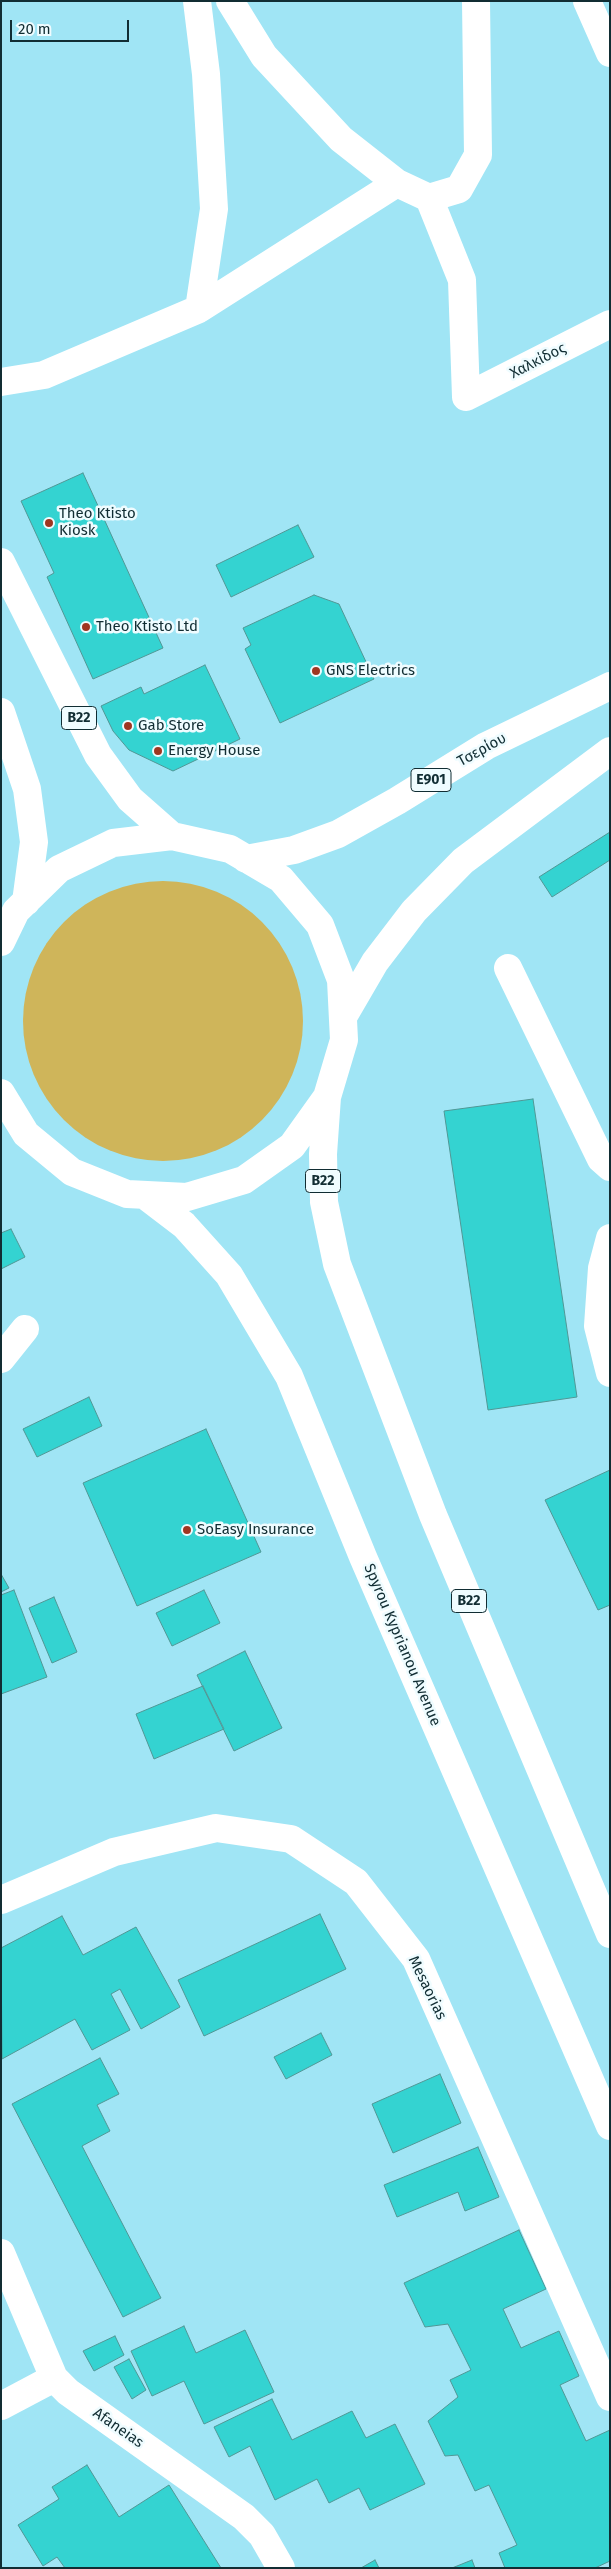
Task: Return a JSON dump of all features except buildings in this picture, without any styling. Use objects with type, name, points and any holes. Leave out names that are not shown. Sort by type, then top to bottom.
[{"type":"main road","points":[[197,1],[206,74],[214,209],[199,309]]},
{"type":"main road","points":[[230,1],[264,56],[341,139],[397,183],[430,198],[459,189],[478,155],[476,1]]},
{"type":"main road","points":[[587,1],[610,53]]},
{"type":"main road","points":[[1,382],[44,375],[199,309],[397,183]]},
{"type":"main road","name":"Χαλκίδος","points":[[430,198],[462,280],[466,397],[610,324]]},
{"type":"main road","name":"B22","points":[[1,562],[98,755],[130,799],[172,836]]},
{"type":"main road","name":"Τσερίου","points":[[246,859],[294,850],[338,834],[396,802],[486,746],[610,686]]},
{"type":"main road","points":[[1,712],[27,789],[33,833],[34,842],[26,902]]},
{"type":"main road","points":[[343,1017],[374,962],[414,911],[463,861],[610,751]]},
{"type":"main road","points":[[1,942],[16,911],[59,869],[113,843],[172,836],[230,849],[281,879],[320,925],[341,980],[344,1040],[327,1097],[292,1146],[244,1180],[187,1197],[127,1194],[72,1172],[26,1134],[1,1093]]},
{"type":"main road","points":[[508,968],[601,1159],[610,1167]]},
{"type":"main road","name":"B22","points":[[327,1097],[323,1154],[324,1202],[337,1264],[433,1515],[610,1934]]},
{"type":"main road","points":[[1,1133],[45,1150]]},
{"type":"main road","name":"Spyrou Kyprianou Avenue","points":[[146,1196],[184,1226],[229,1275],[289,1376],[363,1557],[610,2126]]},
{"type":"main road","points":[[610,1238],[602,1268],[598,1326],[610,1373]]},
{"type":"main road","points":[[1,1359],[25,1329]]},
{"type":"main road","name":"Mesaorias","points":[[1,1900],[114,1852],[216,1828],[291,1839],[356,1882],[416,1960],[610,2397]]},
{"type":"main road","name":"Afaneias","points":[[1,2253],[54,2378],[68,2392],[244,2517],[262,2535],[281,2568]]},
{"type":"main road","points":[[1,2406],[54,2378]]},
{"type":"shaded area","points":[[163,881],[190,884],[217,892],[241,904],[262,922],[280,943],[292,967],[300,994],[303,1021],[300,1048],[292,1075],[280,1099],[262,1120],[241,1138],[217,1150],[190,1158],[163,1161],[136,1158],[109,1150],[85,1138],[64,1120],[46,1099],[34,1075],[26,1048],[23,1021],[26,994],[34,967],[46,943],[64,922],[85,904],[109,892],[136,884]]},
{"type":"place","name":"Theo Ktisto Kiosk","points":[[49,523]]},
{"type":"place","name":"Theo Ktisto Ltd","points":[[86,627]]},
{"type":"place","name":"GNS Electrics","points":[[316,671]]},
{"type":"place","name":"Gab Store","points":[[128,726]]},
{"type":"place","name":"Energy House","points":[[158,751]]},
{"type":"place","name":"SoEasy Insurance","points":[[187,1530]]}]
